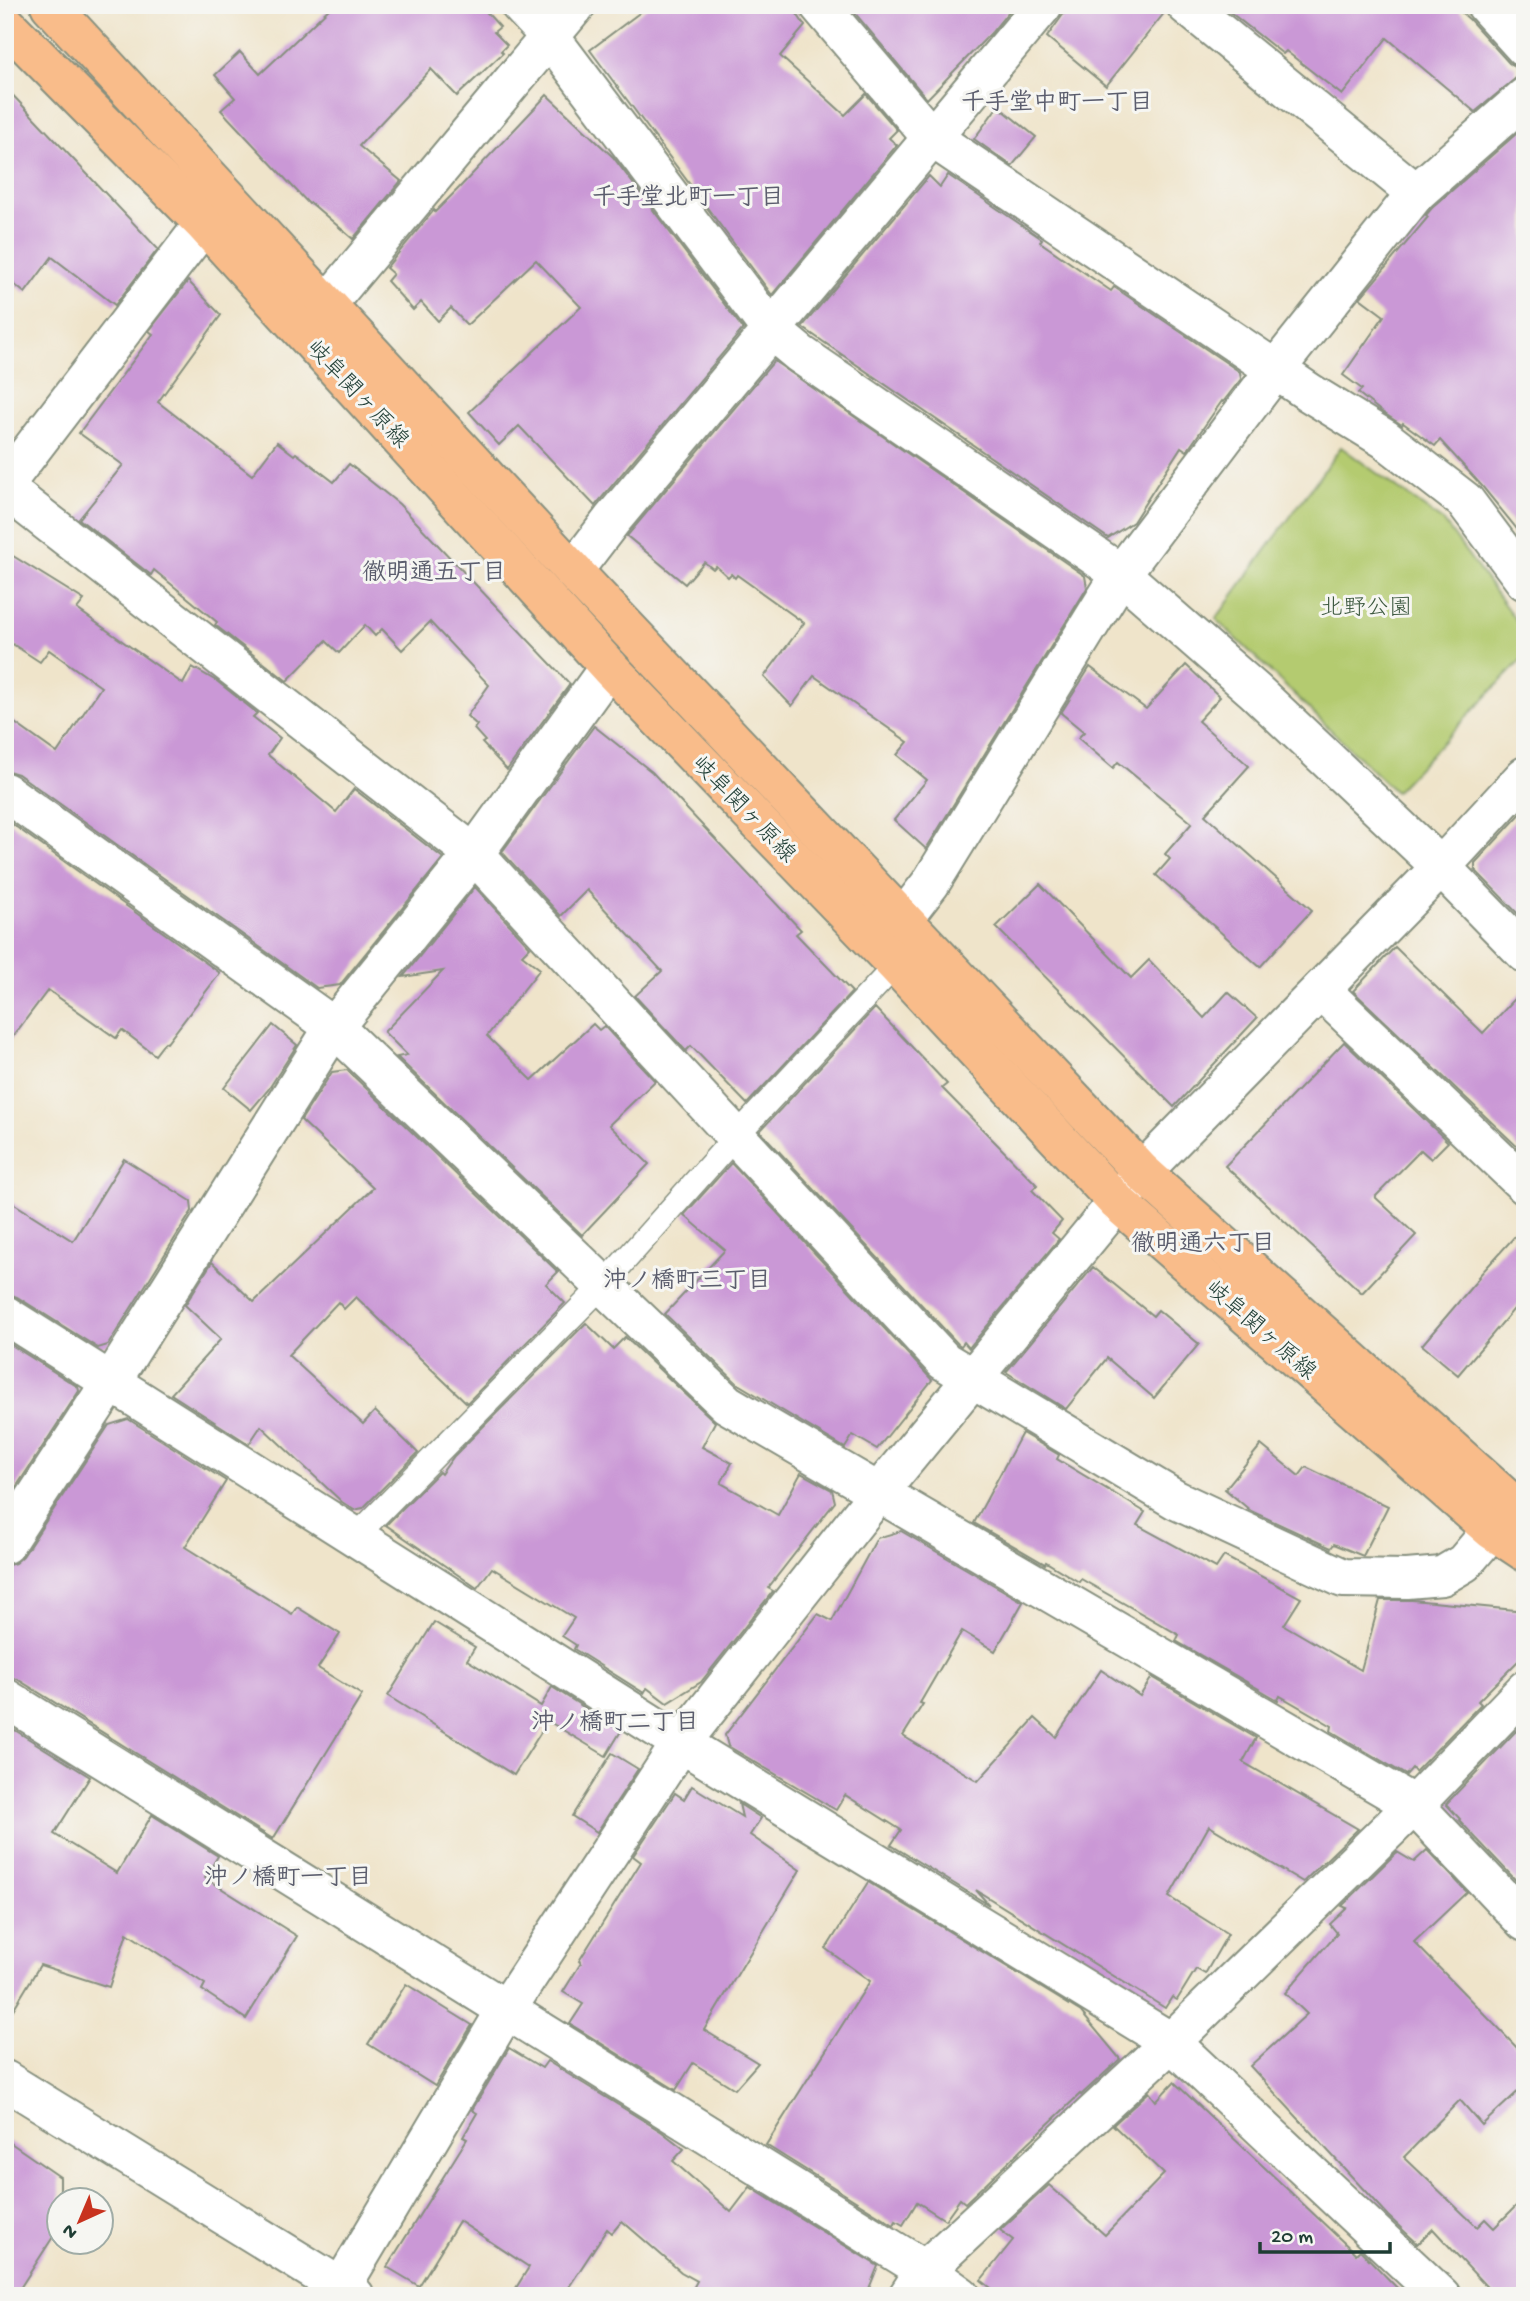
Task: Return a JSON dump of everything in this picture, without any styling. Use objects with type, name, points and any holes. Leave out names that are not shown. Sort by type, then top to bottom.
[{"type":"main road","name":"岐阜関ヶ原線","points":[[50,5],[573,571],[1142,1172],[1512,1504],[1525,1512]]},
{"type":"main road","name":"岐阜関ヶ原線","points":[[5,23],[204,224],[609,667],[896,965],[1117,1202],[1492,1530],[1525,1552]]},
{"type":"street","points":[[520,5],[550,37],[771,330],[800,354],[1121,574],[1255,691],[1441,867],[1525,953]]},
{"type":"street","points":[[327,304],[576,5]]},
{"type":"street","points":[[819,5],[932,137],[1310,393],[1385,439],[1465,501],[1525,581]]},
{"type":"street","points":[[573,571],[612,520],[1043,5]]},
{"type":"street","points":[[1186,5],[1416,193]]},
{"type":"street","points":[[1486,5],[1525,48]]},
{"type":"street","points":[[903,919],[930,884],[1121,574],[1276,369],[1416,193],[1525,97]]},
{"type":"street","points":[[204,224],[5,486],[474,854],[944,1361],[1177,1500],[1343,1578],[1407,1580],[1442,1576],[1464,1563],[1492,1530]]},
{"type":"street","points":[[5,1544],[111,1382],[334,1027],[474,854],[609,667]]},
{"type":"street","points":[[5,2080],[344,2293],[506,2010],[681,1743],[878,1492],[1142,1172],[1441,867],[1525,776]]},
{"type":"street","points":[[5,792],[334,1027],[727,1405],[1414,1805],[1525,1922]]},
{"type":"street","points":[[1321,990],[1525,1185]]},
{"type":"street","points":[[5,1315],[681,1743],[1171,2042],[1441,2296]]},
{"type":"street","points":[[916,2283],[1171,2042],[1414,1805],[1525,1690]]},
{"type":"street","points":[[5,1698],[506,2010],[916,2283],[961,2296]]},
{"type":"lane","points":[[356,1536],[603,1285],[736,1136],[896,965]]},
{"type":"green space","name":"北野公園","points":[[1341,447],[1444,522],[1525,633],[1525,656],[1395,792],[1216,619]]},
{"type":"building","points":[[333,5],[480,5],[500,27],[494,32],[507,45],[501,51],[503,53],[457,96],[431,69],[359,146],[401,181],[353,239],[309,204],[221,110],[235,98],[215,75],[240,52],[260,74]]},
{"type":"building","points":[[650,5],[791,5],[805,26],[780,56],[845,115],[866,94],[897,130],[889,138],[897,145],[772,295],[590,50]]},
{"type":"building","points":[[848,5],[1014,5],[992,32],[927,99]]},
{"type":"building","points":[[1070,5],[1165,5],[1165,12],[1106,86],[1047,37]]},
{"type":"building","points":[[1221,5],[1453,5],[1516,68],[1516,78],[1475,112],[1387,38],[1342,95],[1286,51],[1283,54]]},
{"type":"building","points":[[5,87],[158,249],[115,305],[52,257],[25,293],[5,277]]},
{"type":"building","points":[[547,95],[613,157],[743,329],[595,506],[519,426],[499,445],[469,412],[581,307],[536,260],[467,325],[451,308],[438,321],[421,302],[413,310],[387,281],[393,274],[386,268],[434,210],[435,212],[459,188]]},
{"type":"building","points":[[998,106],[1036,137],[1012,166],[974,139]]},
{"type":"building","points":[[1525,126],[1525,539],[1440,440],[1435,446],[1382,412],[1358,393],[1362,389],[1343,375],[1384,316],[1360,298],[1428,217],[1426,215],[1432,208]]},
{"type":"building","points":[[948,175],[1042,239],[1040,242],[1111,291],[1114,287],[1240,372],[1241,379],[1187,451],[1181,447],[1133,522],[1108,538],[802,327],[929,176],[940,187]]},
{"type":"building","points":[[188,281],[221,315],[158,402],[252,475],[277,442],[334,482],[349,464],[399,504],[570,684],[507,770],[482,743],[485,741],[474,729],[477,725],[467,716],[489,685],[430,622],[402,650],[382,629],[375,636],[365,625],[339,653],[326,641],[287,681],[215,625],[217,622],[154,570],[151,575],[79,519],[123,465],[79,433],[153,334],[149,331]]},
{"type":"building","points":[[774,361],[1085,576],[1087,588],[926,849],[894,820],[927,780],[897,755],[908,742],[814,676],[792,706],[764,677],[804,623],[737,575],[735,578],[731,574],[728,577],[716,566],[713,569],[704,562],[685,584],[627,536]]},
{"type":"building","points":[[5,551],[84,600],[77,609],[183,684],[192,667],[218,682],[257,713],[253,717],[280,738],[268,755],[336,812],[354,789],[443,858],[340,985],[317,988],[18,774],[5,770],[5,716],[57,753],[101,687],[49,650],[40,662],[5,639]]},
{"type":"building","points":[[1186,665],[1220,697],[1198,721],[1249,766],[1205,815],[1312,910],[1260,967],[1156,875],[1170,859],[1165,854],[1192,823],[1118,762],[1113,768],[1078,738],[1084,732],[1061,713],[1090,667],[1146,709]]},
{"type":"building","points":[[594,726],[652,772],[801,930],[796,934],[852,992],[747,1104],[691,1046],[686,1051],[635,996],[662,971],[587,890],[561,916],[502,852]]},
{"type":"building","points":[[1525,809],[1525,921],[1475,870],[1475,863]]},
{"type":"building","points":[[5,819],[220,973],[155,1055],[122,1030],[116,1038],[48,990],[5,1047]]},
{"type":"building","points":[[1040,884],[1131,978],[1149,960],[1204,1018],[1228,992],[1257,1018],[1174,1107],[996,927]]},
{"type":"building","points":[[475,887],[530,947],[522,955],[540,969],[487,1036],[532,1080],[593,1024],[599,1030],[604,1026],[655,1081],[609,1125],[649,1164],[582,1235],[397,1057],[407,1055],[384,1032],[443,971],[403,977]]},
{"type":"building","points":[[1395,947],[1483,1033],[1525,988],[1525,1154],[1353,991]]},
{"type":"building","points":[[875,1008],[947,1084],[942,1088],[1037,1185],[1032,1190],[1062,1221],[1052,1233],[1059,1239],[969,1348],[964,1342],[961,1346],[958,1344],[760,1131]]},
{"type":"building","points":[[273,1025],[297,1045],[268,1090],[251,1110],[224,1088]]},
{"type":"building","points":[[1344,1042],[1448,1142],[1431,1159],[1421,1150],[1375,1197],[1416,1235],[1362,1293],[1225,1166]]},
{"type":"building","points":[[347,1070],[558,1272],[546,1284],[565,1303],[467,1403],[356,1297],[344,1309],[338,1302],[288,1355],[363,1424],[375,1411],[418,1453],[363,1508],[354,1510],[342,1502],[261,1426],[249,1444],[171,1394],[221,1339],[185,1305],[212,1262],[254,1302],[373,1188],[301,1120],[332,1072]]},
{"type":"building","points":[[124,1159],[191,1201],[192,1211],[108,1345],[98,1348],[17,1297],[5,1293],[5,1198],[73,1241]]},
{"type":"building","points":[[731,1163],[932,1380],[877,1449],[853,1435],[845,1448],[738,1384],[665,1314],[725,1250],[684,1215]]},
{"type":"building","points":[[1525,1225],[1525,1296],[1458,1375],[1422,1345]]},
{"type":"building","points":[[1093,1267],[1153,1316],[1158,1310],[1199,1344],[1154,1398],[1107,1358],[1066,1409],[1006,1372]]},
{"type":"building","points":[[586,1323],[613,1349],[625,1337],[715,1422],[702,1447],[732,1463],[721,1483],[778,1515],[801,1473],[832,1490],[835,1502],[768,1588],[773,1591],[701,1682],[667,1703],[647,1688],[644,1693],[574,1649],[576,1645],[562,1636],[574,1618],[492,1568],[477,1588],[386,1525],[439,1472],[441,1474],[454,1456]]},
{"type":"building","points":[[5,1341],[78,1387],[79,1391],[5,1504]]},
{"type":"building","points":[[128,1419],[226,1481],[185,1547],[292,1614],[297,1607],[340,1634],[318,1668],[362,1695],[273,1839],[17,1679],[5,1676],[5,1566],[15,1563],[23,1556],[109,1425]]},
{"type":"building","points":[[1022,1433],[1059,1455],[1057,1459],[1145,1512],[1137,1525],[1216,1568],[1224,1556],[1301,1598],[1284,1625],[1361,1670],[1380,1600],[1412,1600],[1525,1611],[1525,1654],[1478,1701],[1481,1704],[1415,1772],[1412,1768],[1406,1775],[1331,1731],[1332,1726],[1280,1696],[1278,1700],[1176,1641],[1179,1635],[1081,1579],[1079,1582],[974,1523]]},
{"type":"building","points":[[1261,1445],[1299,1476],[1306,1467],[1388,1506],[1363,1556],[1334,1544],[1331,1548],[1251,1511],[1225,1489]]},
{"type":"building","points":[[901,1531],[1023,1602],[995,1651],[962,1631],[903,1736],[978,1781],[1035,1718],[1056,1737],[1101,1670],[1140,1696],[1152,1677],[1256,1738],[1243,1762],[1358,1829],[1303,1882],[1209,1826],[1169,1897],[1228,1934],[1205,1974],[1196,1969],[1177,2000],[1172,1997],[1165,2008],[976,1890],[989,1905],[891,1845],[901,1830],[845,1795],[836,1810],[728,1746],[725,1735],[818,1614],[832,1621],[877,1538]]},
{"type":"building","points":[[434,1622],[475,1647],[467,1660],[541,1706],[552,1687],[621,1731],[606,1756],[548,1721],[514,1775],[388,1696]]},
{"type":"building","points":[[5,1724],[90,1777],[54,1834],[117,1873],[152,1815],[218,1856],[205,1878],[297,1936],[246,2019],[202,1990],[205,1984],[127,1933],[109,1987],[40,1965],[5,2023]]},
{"type":"building","points":[[1516,1731],[1525,1738],[1525,1890],[1446,1804]]},
{"type":"building","points":[[612,1753],[638,1769],[597,1832],[572,1816]]},
{"type":"building","points":[[692,1786],[742,1817],[739,1804],[761,1818],[750,1835],[800,1870],[704,2030],[758,2063],[735,2089],[693,2063],[676,2090],[570,2024],[583,2004],[563,1992],[581,1963],[579,1961],[641,1862],[633,1856],[675,1793],[684,1799]]},
{"type":"building","points":[[1427,1850],[1467,1892],[1414,1942],[1525,2056],[1525,2085],[1482,2125],[1460,2100],[1404,2157],[1477,2227],[1485,2219],[1494,2228],[1525,2197],[1525,2296],[1495,2296],[1433,2229],[1418,2244],[1388,2216],[1250,2066],[1307,2014],[1285,1993],[1337,1933],[1330,1924],[1347,1908],[1342,1906],[1397,1852],[1414,1862]]},
{"type":"building","points":[[868,1882],[1081,2012],[1120,2059],[965,2203],[960,2199],[945,2220],[917,2202],[903,2225],[896,2221],[894,2225],[766,2145],[870,1981],[826,1949]]},
{"type":"building","points":[[406,1984],[472,2025],[435,2086],[368,2044]]},
{"type":"building","points":[[509,2048],[542,2068],[547,2061],[662,2132],[684,2149],[673,2161],[731,2212],[750,2187],[878,2266],[866,2296],[689,2296],[697,2281],[681,2272],[622,2221],[612,2233],[607,2229],[563,2296],[511,2296],[529,2267],[459,2221],[419,2286],[387,2267],[467,2139],[463,2137],[477,2113],[472,2110]]},
{"type":"building","points":[[1174,2082],[1356,2254],[1360,2250],[1405,2296],[1001,2296],[981,2280],[1013,2240],[1000,2230],[1049,2185],[1105,2235],[1164,2174],[1113,2125],[1149,2092],[1156,2101]]},
{"type":"building","points":[[5,2139],[60,2177],[60,2186],[46,2186],[46,2248],[15,2296],[5,2296]]},
{"type":"district","name":"千手堂中町一丁目","points":[[1057,101]]},
{"type":"district","name":"千手堂北町一丁目","points":[[688,196]]},
{"type":"district","name":"徹明通五丁目","points":[[434,571]]},
{"type":"district","name":"徹明通六丁目","points":[[1203,1242]]},
{"type":"district","name":"沖ノ橋町三丁目","points":[[687,1279]]},
{"type":"district","name":"沖ノ橋町二丁目","points":[[615,1721]]},
{"type":"district","name":"沖ノ橋町一丁目","points":[[288,1876]]}]
